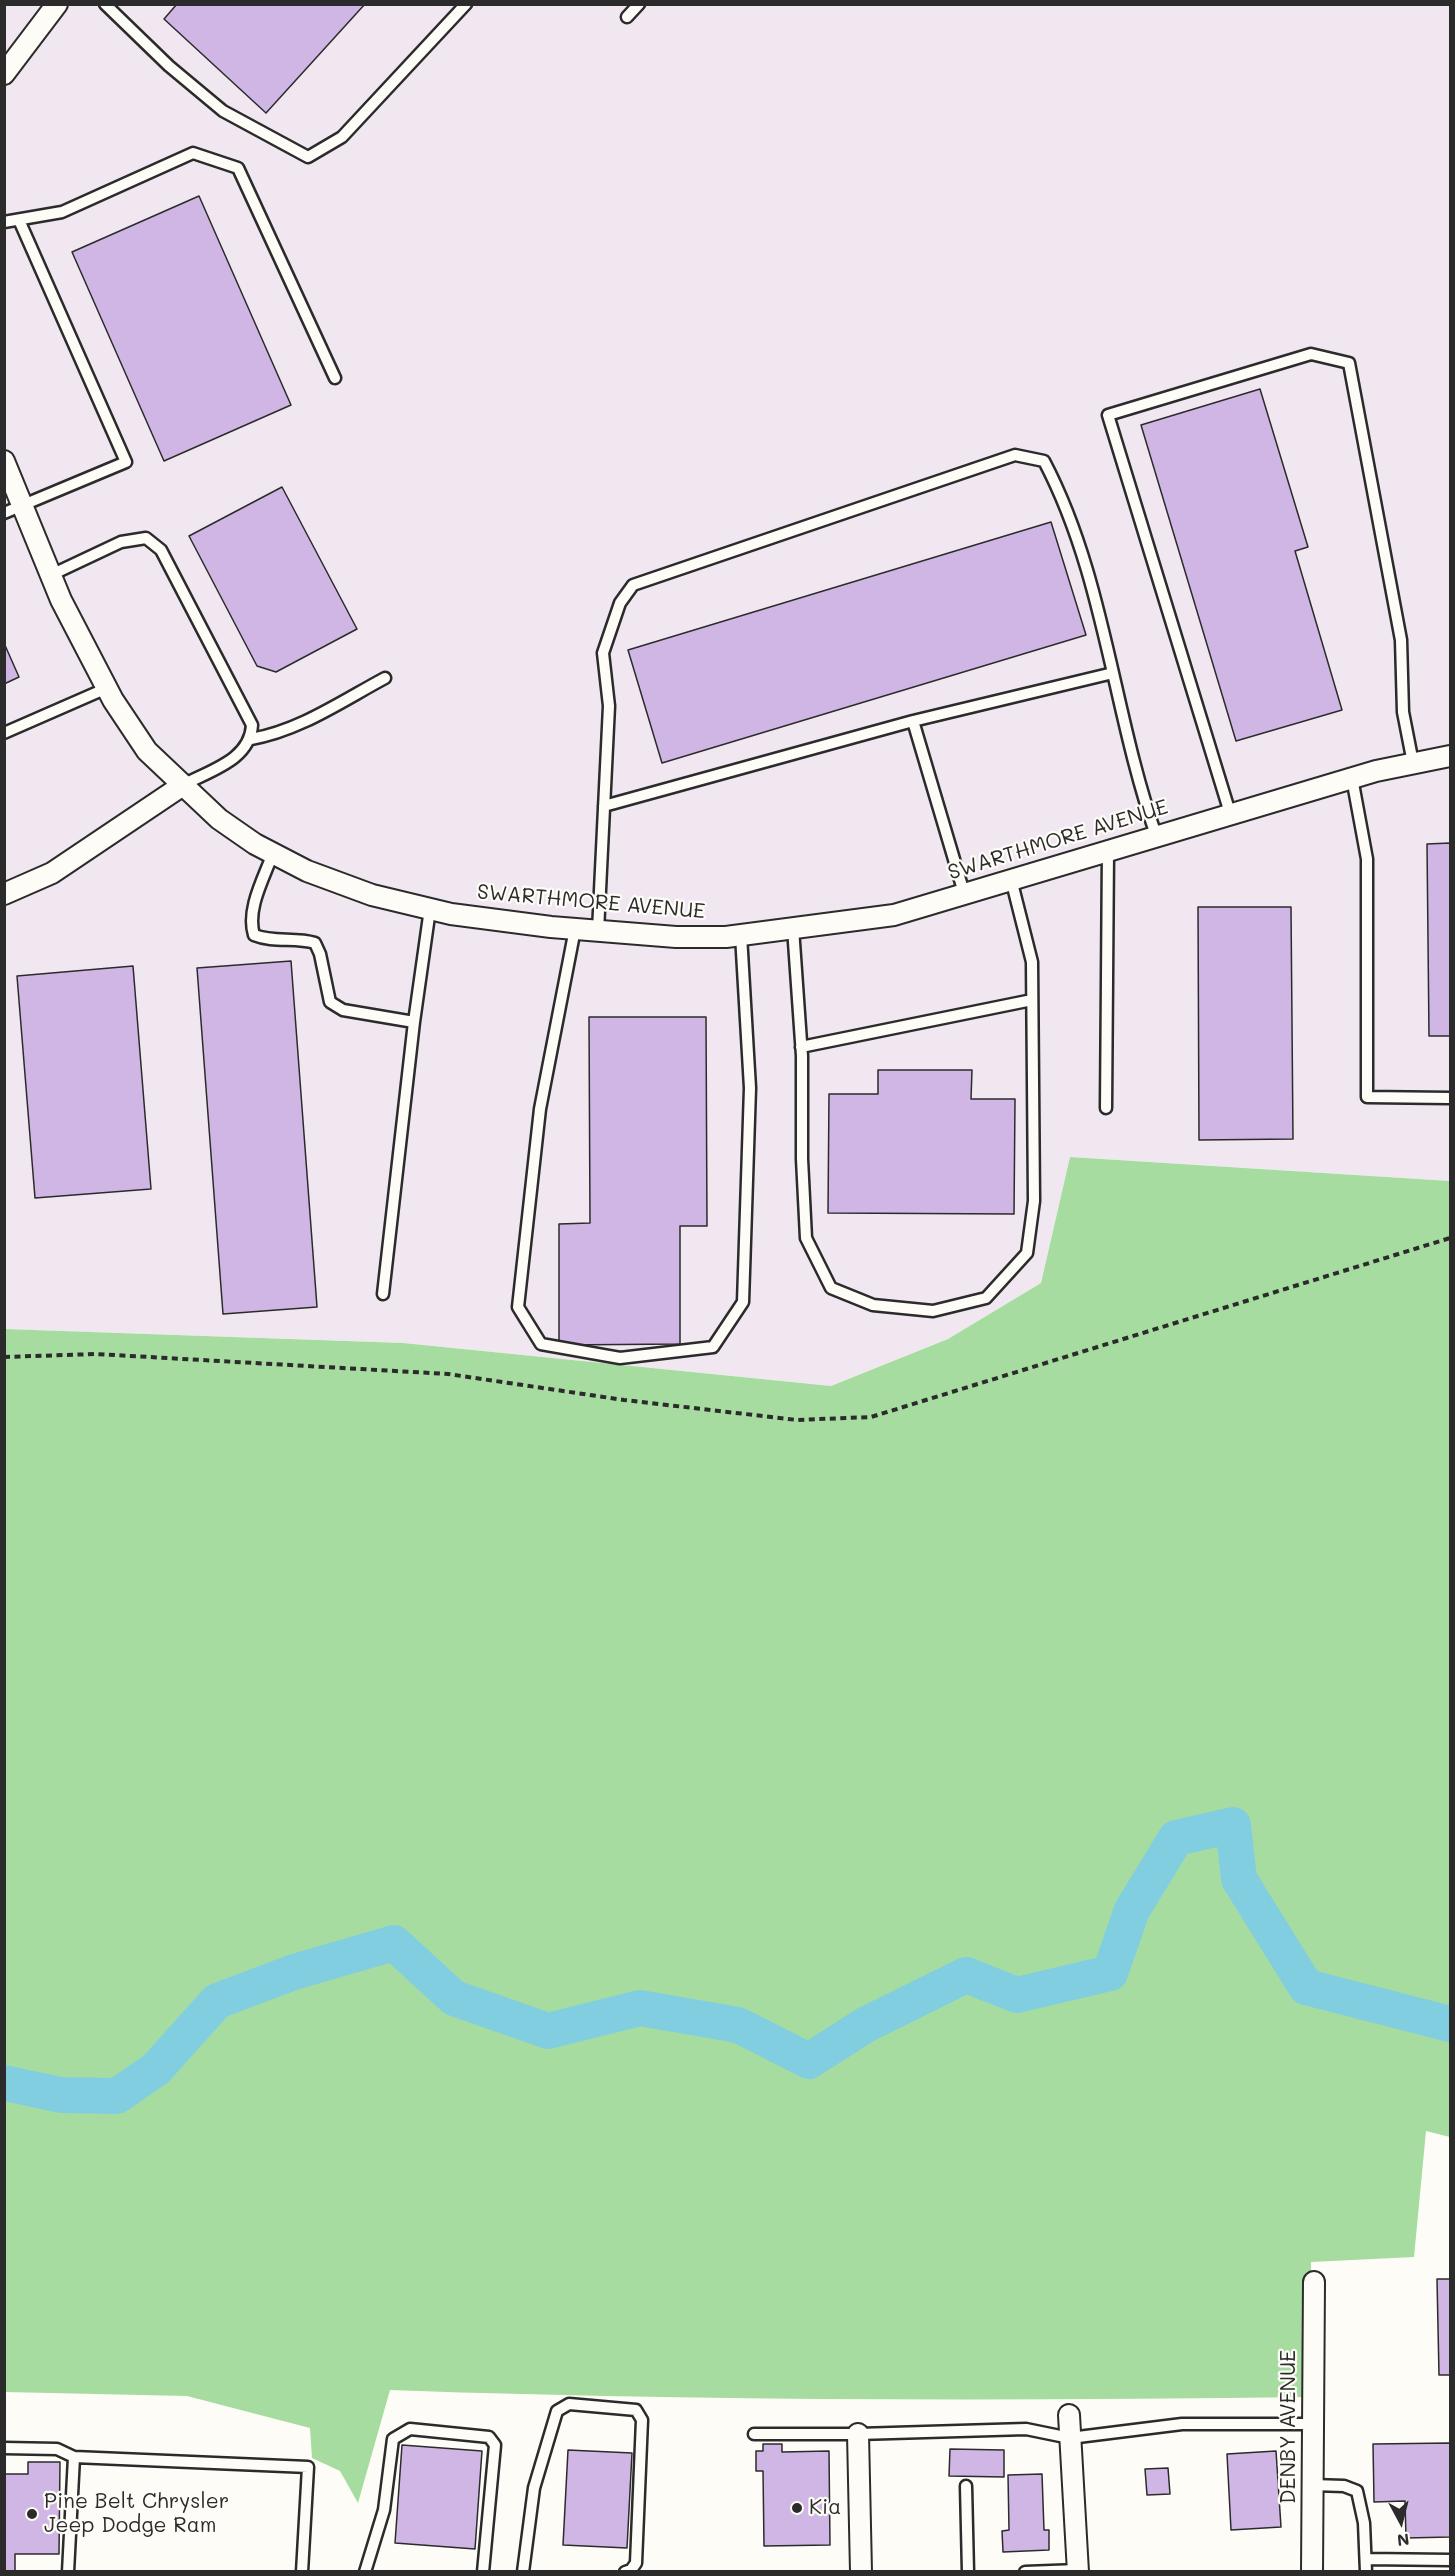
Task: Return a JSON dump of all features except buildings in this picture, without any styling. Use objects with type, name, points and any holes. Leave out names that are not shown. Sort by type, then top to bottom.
[{"type":"street","points":[[4,74],[57,4]]},
{"type":"street","name":"SWARTHMORE AVENUE","points":[[4,461],[13,509],[51,575],[107,688],[147,751],[219,819],[273,853],[307,871],[372,895],[430,909],[575,929],[676,937],[741,935],[894,915],[1352,778],[1450,756]]},
{"type":"street","points":[[4,894],[52,873],[183,785]]},
{"type":"street","name":"DENBY AVENUE","points":[[1312,2571],[1314,2282]]},
{"type":"street","points":[[1069,2415],[1078,2571]]},
{"type":"street","points":[[858,2434],[861,2571]]},
{"type":"lane","points":[[105,4],[169,66],[223,111],[308,157],[342,137],[466,4]]},
{"type":"lane","points":[[627,17],[639,4]]},
{"type":"lane","points":[[4,222],[62,212],[193,153],[238,168],[335,378]]},
{"type":"lane","points":[[13,509],[126,462],[19,220]]},
{"type":"lane","points":[[1230,813],[1108,415],[1311,354],[1349,363],[1401,640],[1403,712],[1413,763]]},
{"type":"lane","points":[[598,931],[609,706],[603,653],[620,603],[633,585],[1015,455],[1044,461],[1077,541],[1113,673],[1139,788],[1156,835]]},
{"type":"lane","points":[[51,575],[121,542],[146,538],[161,550],[252,725],[251,739],[241,754],[183,785]]},
{"type":"lane","points":[[604,806],[913,722],[1113,673]]},
{"type":"lane","points":[[251,739],[275,735],[385,678]]},
{"type":"lane","points":[[4,733],[107,688]]},
{"type":"lane","points":[[913,722],[964,893]]},
{"type":"lane","points":[[1352,778],[1367,859],[1367,1097],[1450,1098]]},
{"type":"lane","points":[[1106,1108],[1108,850]]},
{"type":"lane","points":[[273,853],[253,909],[251,923],[254,935],[267,940],[304,940],[315,944],[320,954],[330,1002],[343,1010],[414,1022]]},
{"type":"lane","points":[[793,928],[801,1047],[802,1159],[806,1238],[831,1288],[873,1305],[933,1311],[986,1299],[1027,1252],[1034,1201],[1032,962],[1011,879]]},
{"type":"lane","points":[[383,1294],[414,1022],[430,909]]},
{"type":"lane","points":[[575,929],[540,1109],[518,1307],[541,1344],[620,1358],[713,1347],[743,1302],[750,1088],[741,935]]},
{"type":"lane","points":[[801,1047],[1032,1000]]},
{"type":"lane","points":[[523,2571],[534,2488],[557,2411],[569,2404],[636,2410],[642,2420],[636,2563],[631,2570],[625,2571]]},
{"type":"lane","points":[[754,2434],[858,2434],[1026,2429],[1070,2438],[1182,2424],[1312,2424]]},
{"type":"lane","points":[[365,2571],[384,2510],[393,2439],[410,2429],[489,2437],[495,2445],[483,2571]]},
{"type":"lane","points":[[4,2448],[57,2449],[74,2457],[308,2467],[302,2571]]},
{"type":"lane","points":[[68,2571],[74,2457]]},
{"type":"lane","points":[[1312,2485],[1344,2486],[1357,2491],[1364,2523],[1366,2571]]},
{"type":"lane","points":[[966,2486],[968,2571]]},
{"type":"lane","points":[[1365,2559],[1450,2560]]},
{"type":"lane","points":[[1024,2571],[1078,2571]]},
{"type":"path","points":[[4,1357],[96,1354],[252,1365],[416,1371],[624,1400],[797,1420],[871,1417],[1450,1238]]},
{"type":"shaded area","points":[[5,5],[1450,5],[1450,1181],[1070,1157],[1041,1283],[948,1339],[831,1386],[403,1343],[5,1329]]},
{"type":"green space","points":[[1070,1157],[1450,1181],[1450,2137],[1426,2131],[1414,2257],[1311,2262],[1310,2397],[850,2399],[390,2390],[358,2503],[340,2471],[312,2458],[310,2428],[187,2396],[5,2392],[5,1329],[403,1343],[831,1386],[948,1339],[1041,1283]]},
{"type":"waterway","points":[[4,2083],[61,2095],[117,2096],[156,2069],[217,2001],[294,1972],[394,1943],[454,1998],[548,2031],[640,2008],[738,2025],[809,2061],[865,2025],[966,1975],[1017,1995],[1110,1973],[1132,1910],[1176,1838],[1233,1825],[1239,1879],[1306,1987],[1450,2024]]},
{"type":"place","name":"Kia","points":[[797,2508]]},
{"type":"place","name":"Pine Belt Chrysler Jeep Dodge Ram","points":[[32,2514]]}]
